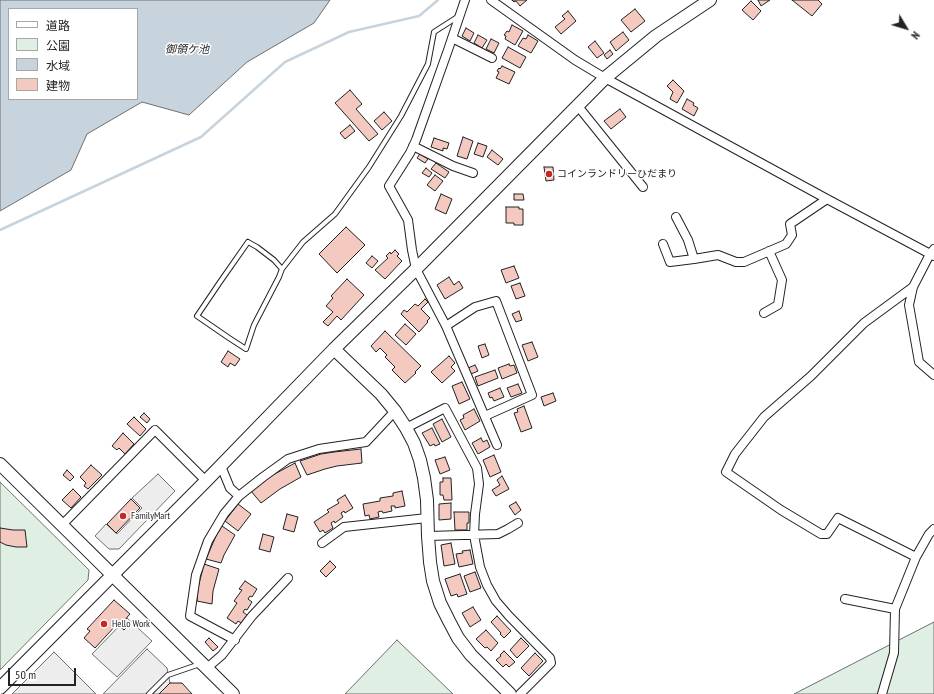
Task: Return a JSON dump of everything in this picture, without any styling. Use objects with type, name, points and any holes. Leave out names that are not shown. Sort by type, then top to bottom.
[{"type":"street","points":[[465,0],[413,146],[389,186],[408,220],[416,269],[446,326],[497,445]]},
{"type":"street","points":[[491,0],[575,60],[604,78],[827,199],[933,253],[913,287],[909,305],[919,362],[934,375]]},
{"type":"street","points":[[0,688],[221,466],[334,348],[416,269],[604,78],[656,36],[710,0]]},
{"type":"street","points":[[452,38],[492,58]]},
{"type":"street","points":[[577,105],[643,188]]},
{"type":"street","points":[[413,146],[453,166],[473,174]]},
{"type":"street","points":[[663,244],[670,262],[718,255],[736,262],[744,262],[786,244],[792,235],[790,224],[827,199]]},
{"type":"street","points":[[676,217],[688,240],[694,259]]},
{"type":"street","points":[[764,313],[778,305],[782,280],[769,251]]},
{"type":"street","points":[[913,287],[864,323],[811,376],[764,417],[735,454],[726,472],[781,510],[821,534],[827,534],[838,518],[916,557]]},
{"type":"street","points":[[446,326],[475,307],[496,301],[532,395],[485,416]]},
{"type":"street","points":[[334,348],[381,394],[396,411],[414,443],[424,478],[433,581],[440,603],[458,638],[471,655],[510,694]]},
{"type":"street","points":[[406,428],[445,408],[477,468],[479,484],[474,535],[480,567],[496,601],[550,658],[551,663],[520,694]]},
{"type":"street","points":[[235,640],[190,616],[196,575],[208,541],[224,514],[239,496],[288,460],[319,449],[366,442],[396,411]]},
{"type":"street","points":[[62,524],[155,430],[206,481]]},
{"type":"street","points":[[0,464],[233,694]]},
{"type":"street","points":[[221,466],[230,488],[239,496]]},
{"type":"street","points":[[322,543],[344,528],[427,518]]},
{"type":"street","points":[[428,536],[498,534],[518,523]]},
{"type":"street","points":[[882,694],[894,653],[896,609],[916,557],[929,534],[934,529]]},
{"type":"street","points":[[204,666],[222,655],[252,616],[288,578]]},
{"type":"street","points":[[845,600],[896,609]]},
{"type":"lane","points":[[282,269],[274,260],[248,242],[197,316],[246,348],[254,325],[282,269],[303,242],[335,214],[369,167],[400,116],[428,64],[434,32],[459,16]]},
{"type":"lane","points":[[149,694],[168,675],[204,666]]},
{"type":"green space","points":[[0,482],[89,570],[88,580],[0,670]]},
{"type":"green space","points":[[934,622],[934,694],[794,694]]},
{"type":"green space","points":[[397,640],[453,694],[345,694]]},
{"type":"shaded area","points":[[158,474],[175,491],[119,549],[109,549],[95,536],[106,524],[117,534],[142,508],[132,498]]},
{"type":"shaded area","points":[[127,618],[152,641],[117,677],[92,654]]},
{"type":"shaded area","points":[[147,649],[167,668],[170,683],[159,694],[103,694]]},
{"type":"shaded area","points":[[54,652],[96,694],[12,694]]},
{"type":"water","name":"御領ケ池","points":[[0,0],[330,0],[314,23],[247,62],[189,115],[142,102],[87,134],[71,170],[0,211]]},
{"type":"building","points":[[512,0],[527,0],[520,6],[516,1],[514,2]]},
{"type":"building","points":[[758,0],[770,0],[761,6]]},
{"type":"building","points":[[792,0],[818,0],[822,4],[812,16]]},
{"type":"building","points":[[751,1],[761,11],[753,20],[742,10]]},
{"type":"building","points":[[635,9],[645,21],[631,32],[621,20]]},
{"type":"building","points":[[568,11],[576,21],[561,34],[555,27],[565,19],[562,16]]},
{"type":"building","points":[[512,25],[523,31],[515,45],[505,39],[506,36],[504,35],[507,31],[509,32]]},
{"type":"building","points":[[466,28],[474,33],[470,41],[462,36]]},
{"type":"building","points":[[623,32],[629,40],[616,51],[610,42]]},
{"type":"building","points":[[478,35],[487,40],[482,48],[474,43]]},
{"type":"building","points":[[528,35],[538,41],[531,53],[518,46],[523,38],[526,39]]},
{"type":"building","points":[[491,39],[499,43],[494,53],[486,49]]},
{"type":"building","points":[[595,41],[604,53],[597,58],[588,47]]},
{"type":"building","points":[[508,47],[526,57],[520,68],[502,58]]},
{"type":"building","points":[[610,50],[613,54],[607,59],[604,55]]},
{"type":"building","points":[[502,66],[515,72],[509,84],[496,78],[499,72],[497,71]]},
{"type":"building","points":[[673,80],[684,91],[677,103],[670,99],[673,92],[667,86]]},
{"type":"building","points":[[350,90],[362,104],[356,109],[378,134],[369,141],[335,103]]},
{"type":"building","points":[[687,99],[694,103],[693,105],[698,108],[694,116],[682,109]]},
{"type":"building","points":[[620,109],[626,117],[611,129],[604,121]]},
{"type":"building","points":[[384,112],[392,121],[382,130],[374,121]]},
{"type":"building","points":[[350,125],[355,131],[345,139],[340,133]]},
{"type":"building","points":[[463,137],[473,141],[467,159],[457,156]]},
{"type":"building","points":[[434,138],[449,143],[447,149],[443,148],[443,151],[431,147]]},
{"type":"building","points":[[478,143],[487,146],[483,157],[474,154]]},
{"type":"building","points":[[492,150],[503,159],[498,165],[487,157]]},
{"type":"building","points":[[420,154],[428,159],[425,163],[417,158]]},
{"type":"building","points":[[436,163],[449,172],[445,178],[431,169]]},
{"type":"building","name":"コインランドリーひだまり","points":[[544,167],[553,167],[554,180],[546,181]]},
{"type":"building","points":[[426,168],[432,173],[429,177],[422,173]]},
{"type":"building","points":[[435,175],[443,181],[435,191],[427,185]]},
{"type":"building","points":[[441,194],[452,199],[446,214],[435,209]]},
{"type":"building","points":[[514,194],[523,194],[524,200],[514,200]]},
{"type":"building","points":[[506,207],[519,207],[519,209],[523,209],[523,225],[506,223]]},
{"type":"building","points":[[346,227],[365,245],[337,273],[319,254]]},
{"type":"building","points":[[395,250],[399,254],[397,256],[402,261],[385,279],[375,270],[388,258],[386,256],[390,252],[391,254]]},
{"type":"building","points":[[372,256],[378,261],[372,268],[366,263]]},
{"type":"building","points":[[514,266],[519,278],[506,283],[501,270]]},
{"type":"building","points":[[449,277],[454,285],[459,281],[463,288],[445,299],[437,285]]},
{"type":"building","points":[[347,279],[364,295],[341,320],[337,316],[328,326],[323,322],[333,312],[326,306],[333,298],[331,296]]},
{"type":"building","points":[[520,283],[525,296],[516,299],[511,286]]},
{"type":"building","points":[[425,299],[428,302],[421,309],[430,318],[419,332],[401,314],[404,310],[407,312],[415,304],[418,306]]},
{"type":"building","points":[[519,311],[522,320],[516,322],[512,314]]},
{"type":"building","points":[[405,324],[416,334],[406,345],[395,335]]},
{"type":"building","points":[[385,331],[421,366],[405,383],[392,370],[395,367],[385,357],[387,355],[380,348],[376,352],[371,346]]},
{"type":"building","points":[[532,342],[538,357],[528,361],[522,345]]},
{"type":"building","points":[[485,344],[489,355],[482,358],[478,346]]},
{"type":"building","points":[[228,351],[240,359],[235,366],[230,363],[228,367],[221,362]]},
{"type":"building","points":[[449,356],[455,363],[451,367],[455,371],[442,383],[431,372]]},
{"type":"building","points":[[509,364],[510,366],[514,365],[517,373],[502,379],[498,368]]},
{"type":"building","points":[[475,365],[478,371],[471,374],[468,368]]},
{"type":"building","points":[[495,370],[498,378],[478,386],[475,377]]},
{"type":"building","points":[[462,382],[470,399],[459,404],[452,386]]},
{"type":"building","points":[[518,384],[522,393],[511,397],[507,388]]},
{"type":"building","points":[[500,388],[504,397],[494,401],[492,397],[490,398],[488,393]]},
{"type":"building","points":[[553,393],[556,401],[544,406],[541,397]]},
{"type":"building","points":[[524,406],[532,428],[521,432],[514,413],[518,412],[517,409]]},
{"type":"building","points":[[474,409],[480,421],[465,430],[460,420],[464,418],[463,415]]},
{"type":"building","points":[[144,413],[150,419],[147,423],[140,417]]},
{"type":"building","points":[[134,417],[146,429],[140,436],[127,424]]},
{"type":"building","points":[[442,419],[451,437],[442,442],[433,424]]},
{"type":"building","points":[[432,428],[440,444],[435,446],[434,444],[430,446],[422,433]]},
{"type":"building","points":[[123,433],[134,444],[125,454],[119,448],[117,450],[112,446]]},
{"type":"building","points":[[481,438],[483,442],[487,440],[490,447],[478,454],[472,443]]},
{"type":"building","points":[[361,449],[362,463],[337,466],[307,475],[300,461],[321,454]]},
{"type":"building","points":[[494,455],[501,472],[490,477],[483,460]]},
{"type":"building","points":[[445,457],[450,470],[440,474],[435,460]]},
{"type":"building","points":[[295,463],[301,477],[280,489],[261,503],[251,491],[271,476]]},
{"type":"building","points":[[91,465],[102,475],[88,489],[84,486],[86,483],[80,477]]},
{"type":"building","points":[[67,470],[74,477],[70,481],[63,475]]},
{"type":"building","points":[[502,476],[509,489],[496,496],[492,490],[500,485],[497,480]]},
{"type":"building","points":[[443,478],[451,478],[452,500],[444,500],[443,495],[440,495],[440,482],[443,482]]},
{"type":"building","points":[[73,489],[81,497],[71,508],[62,500]]},
{"type":"building","points":[[402,491],[405,506],[395,508],[395,506],[391,506],[392,511],[383,513],[382,511],[378,512],[379,517],[370,519],[369,515],[365,516],[363,504],[380,501],[380,498],[393,496],[393,493]]},
{"type":"building","points":[[345,495],[353,508],[345,513],[344,511],[341,513],[343,517],[335,523],[334,521],[331,523],[333,528],[325,533],[323,530],[320,532],[314,522],[329,512],[327,510],[339,503],[337,500]]},
{"type":"building","name":"FamilyMart","points":[[131,499],[140,508],[116,533],[107,524]]},
{"type":"building","points":[[516,502],[521,510],[515,515],[509,506]]},
{"type":"building","points":[[451,503],[451,519],[439,520],[439,504]]},
{"type":"building","points":[[238,504],[251,514],[238,531],[225,521]]},
{"type":"building","points":[[454,512],[469,512],[469,523],[467,523],[467,530],[455,530]]},
{"type":"building","points":[[287,514],[298,517],[294,532],[283,529]]},
{"type":"building","points":[[222,526],[235,535],[221,563],[206,559]]},
{"type":"building","points":[[0,528],[25,530],[27,547],[16,547],[0,542]]},
{"type":"building","points":[[263,534],[274,537],[270,552],[259,549]]},
{"type":"building","points":[[451,543],[455,564],[444,566],[441,545]]},
{"type":"building","points":[[470,550],[473,564],[459,567],[456,554],[463,553],[462,551]]},
{"type":"building","points":[[330,561],[336,567],[326,577],[320,571]]},
{"type":"building","points":[[204,564],[219,569],[213,591],[212,604],[197,601],[198,588]]},
{"type":"building","points":[[475,572],[481,588],[470,592],[464,576]]},
{"type":"building","points":[[460,574],[467,594],[458,597],[457,594],[451,596],[445,579]]},
{"type":"building","points":[[245,581],[257,589],[252,597],[250,596],[248,599],[252,602],[247,610],[245,609],[243,612],[247,615],[241,623],[238,621],[236,624],[227,618],[237,603],[234,601],[242,590],[239,589]]},
{"type":"building","points":[[114,600],[130,614],[122,623],[127,627],[124,630],[117,624],[95,648],[84,638],[90,631],[87,629]]},
{"type":"building","points":[[473,607],[481,620],[470,627],[462,613]]},
{"type":"building","points":[[497,616],[511,631],[504,638],[491,622]]},
{"type":"building","points":[[486,630],[498,643],[491,651],[487,647],[485,648],[476,639]]},
{"type":"building","points":[[209,638],[218,647],[213,651],[205,642]]},
{"type":"building","points":[[521,638],[529,646],[517,658],[510,650]]},
{"type":"building","points":[[504,651],[515,662],[509,667],[506,664],[503,667],[496,660]]},
{"type":"building","points":[[535,653],[543,661],[529,676],[521,668]]},
{"type":"building","points":[[170,683],[182,683],[192,694],[159,694]]},
{"type":"waterway","points":[[0,230],[201,137],[285,62],[349,32],[419,16],[438,0]]},
{"type":"place","name":"コインランドリーひだまり","points":[[549,174]]},
{"type":"place","name":"FamilyMart","points":[[123,516]]},
{"type":"place","name":"Hello Work","points":[[104,624]]}]
